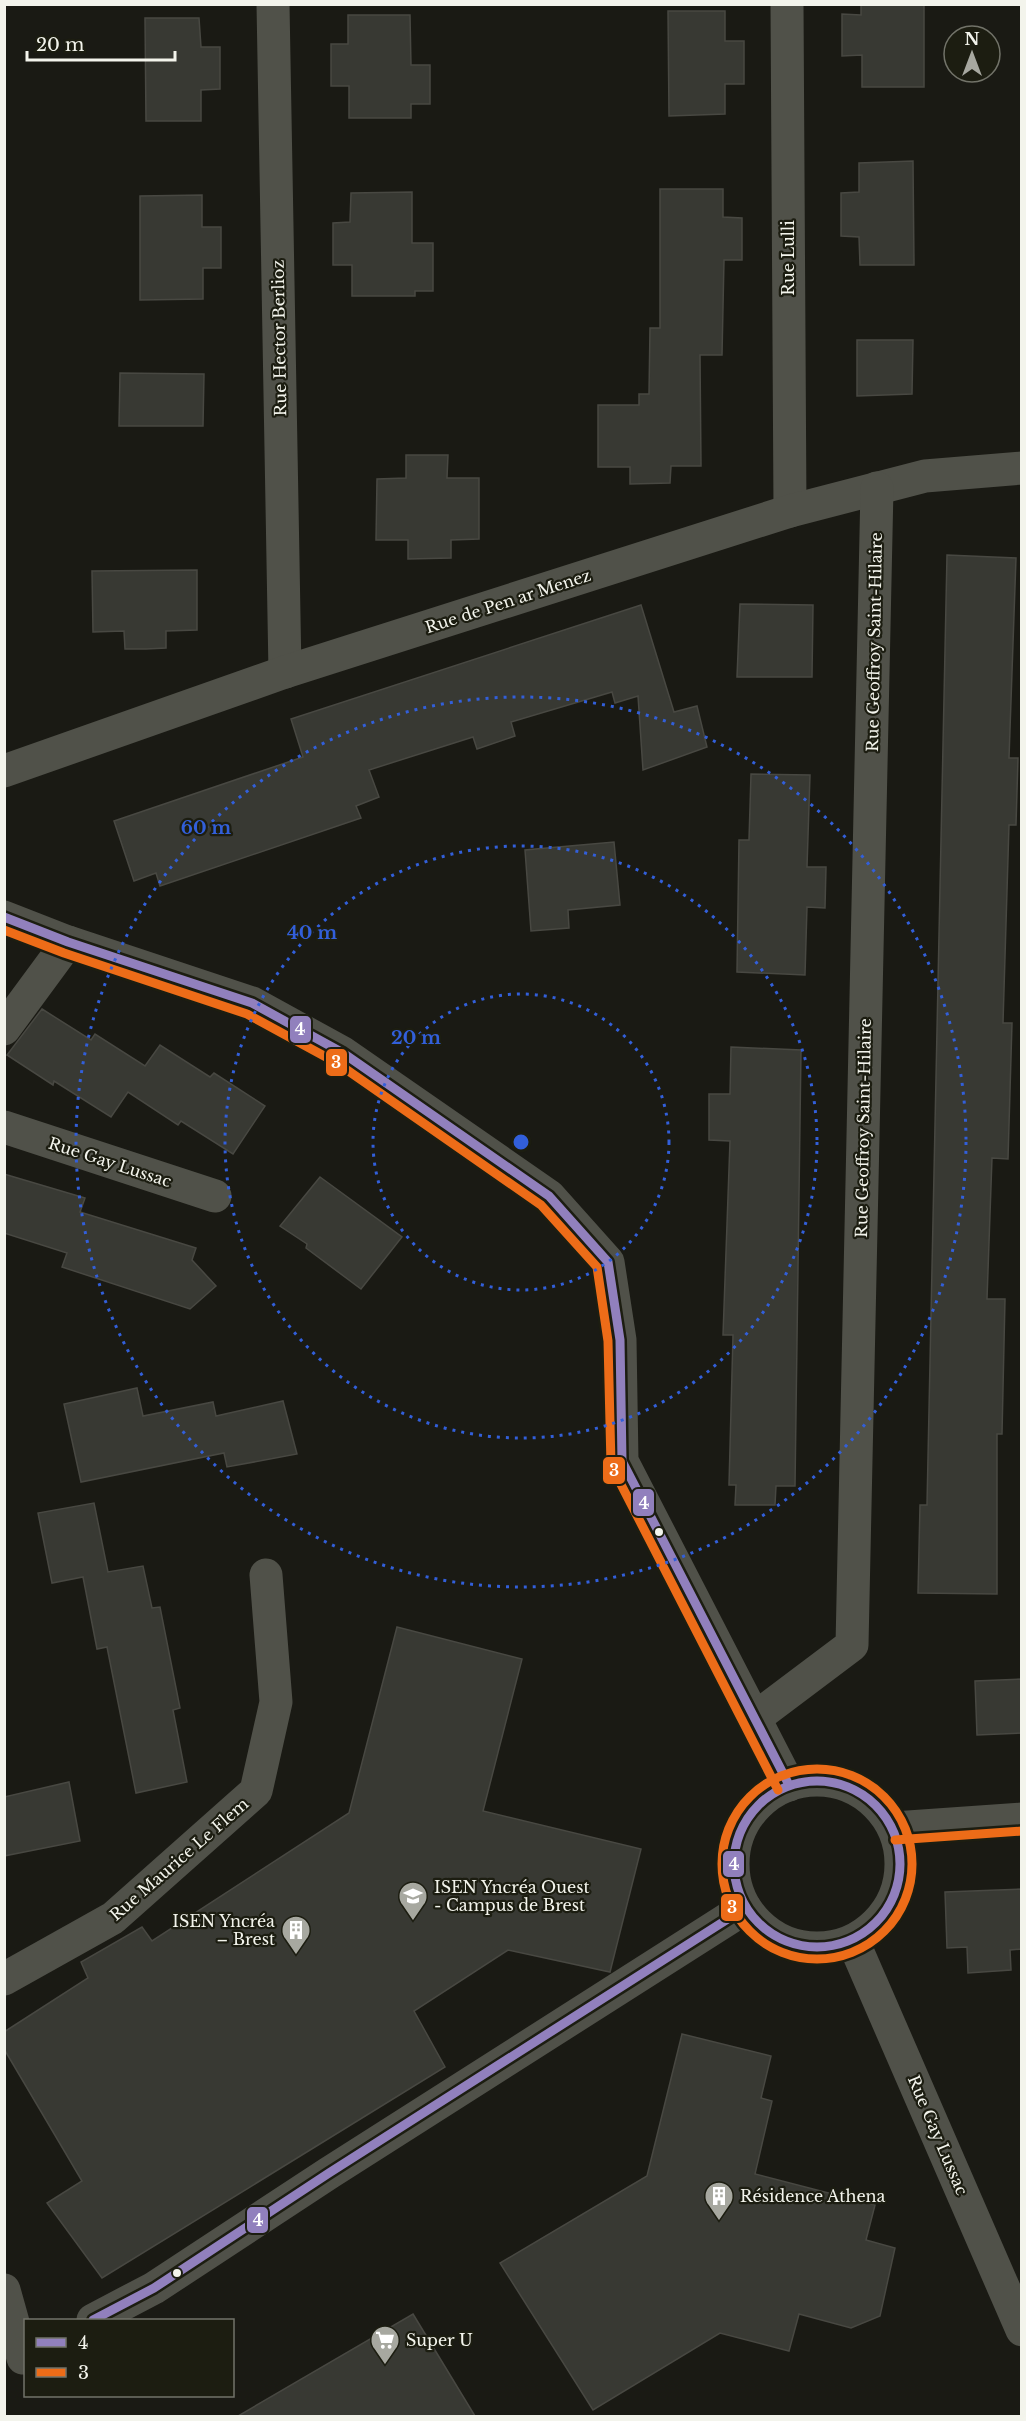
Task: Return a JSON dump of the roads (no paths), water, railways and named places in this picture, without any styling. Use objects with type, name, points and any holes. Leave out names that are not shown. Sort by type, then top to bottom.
[{"type":"street","name":"Rue Hector Berlioz","points":[[273,4],[285,672]]},
{"type":"street","name":"Rue Lulli","points":[[787,4],[790,511]]},
{"type":"street","name":"Rue de Pen ar Menez","points":[[4,771],[285,672],[790,511],[925,476],[1022,468]]},
{"type":"street","name":"Rue Geoffroy Saint-Hilaire","points":[[755,1718],[852,1645],[877,488]]},
{"type":"street","points":[[4,917],[68,942],[252,1003],[352,1059],[557,1204],[608,1262],[620,1340],[622,1461],[789,1785]]},
{"type":"street","points":[[4,1029],[68,942]]},
{"type":"street","name":"Rue Gay Lussac","points":[[4,1127],[215,1196]]},
{"type":"street","name":"Rue Maurice Le Flem","points":[[4,1979],[113,1918],[256,1791],[276,1702],[266,1575]]},
{"type":"street","points":[[809,1781],[838,1782],[877,1804],[894,1828],[902,1868],[896,1897],[878,1924],[854,1941],[822,1949],[793,1945],[764,1930],[745,1908],[738,1894],[733,1864],[735,1842],[748,1816],[764,1800],[789,1785],[809,1781]]},
{"type":"street","points":[[894,1828],[1022,1819]]},
{"type":"street","points":[[95,2319],[154,2288],[329,2173],[745,1908]]},
{"type":"street","name":"Rue Gay Lussac","points":[[854,1941],[1022,2330]]},
{"type":"street","points":[[4,2290],[18,2362]]},
{"type":"place","name":"ISEN Yncréa Ouest - Campus de Brest","points":[[413,1922]]},
{"type":"place","name":"ISEN Yncréa – Brest","points":[[296,1956]]},
{"type":"place","name":"Résidence Athena","points":[[719,2222]]},
{"type":"place","name":"Super U","points":[[385,2366]]}]
